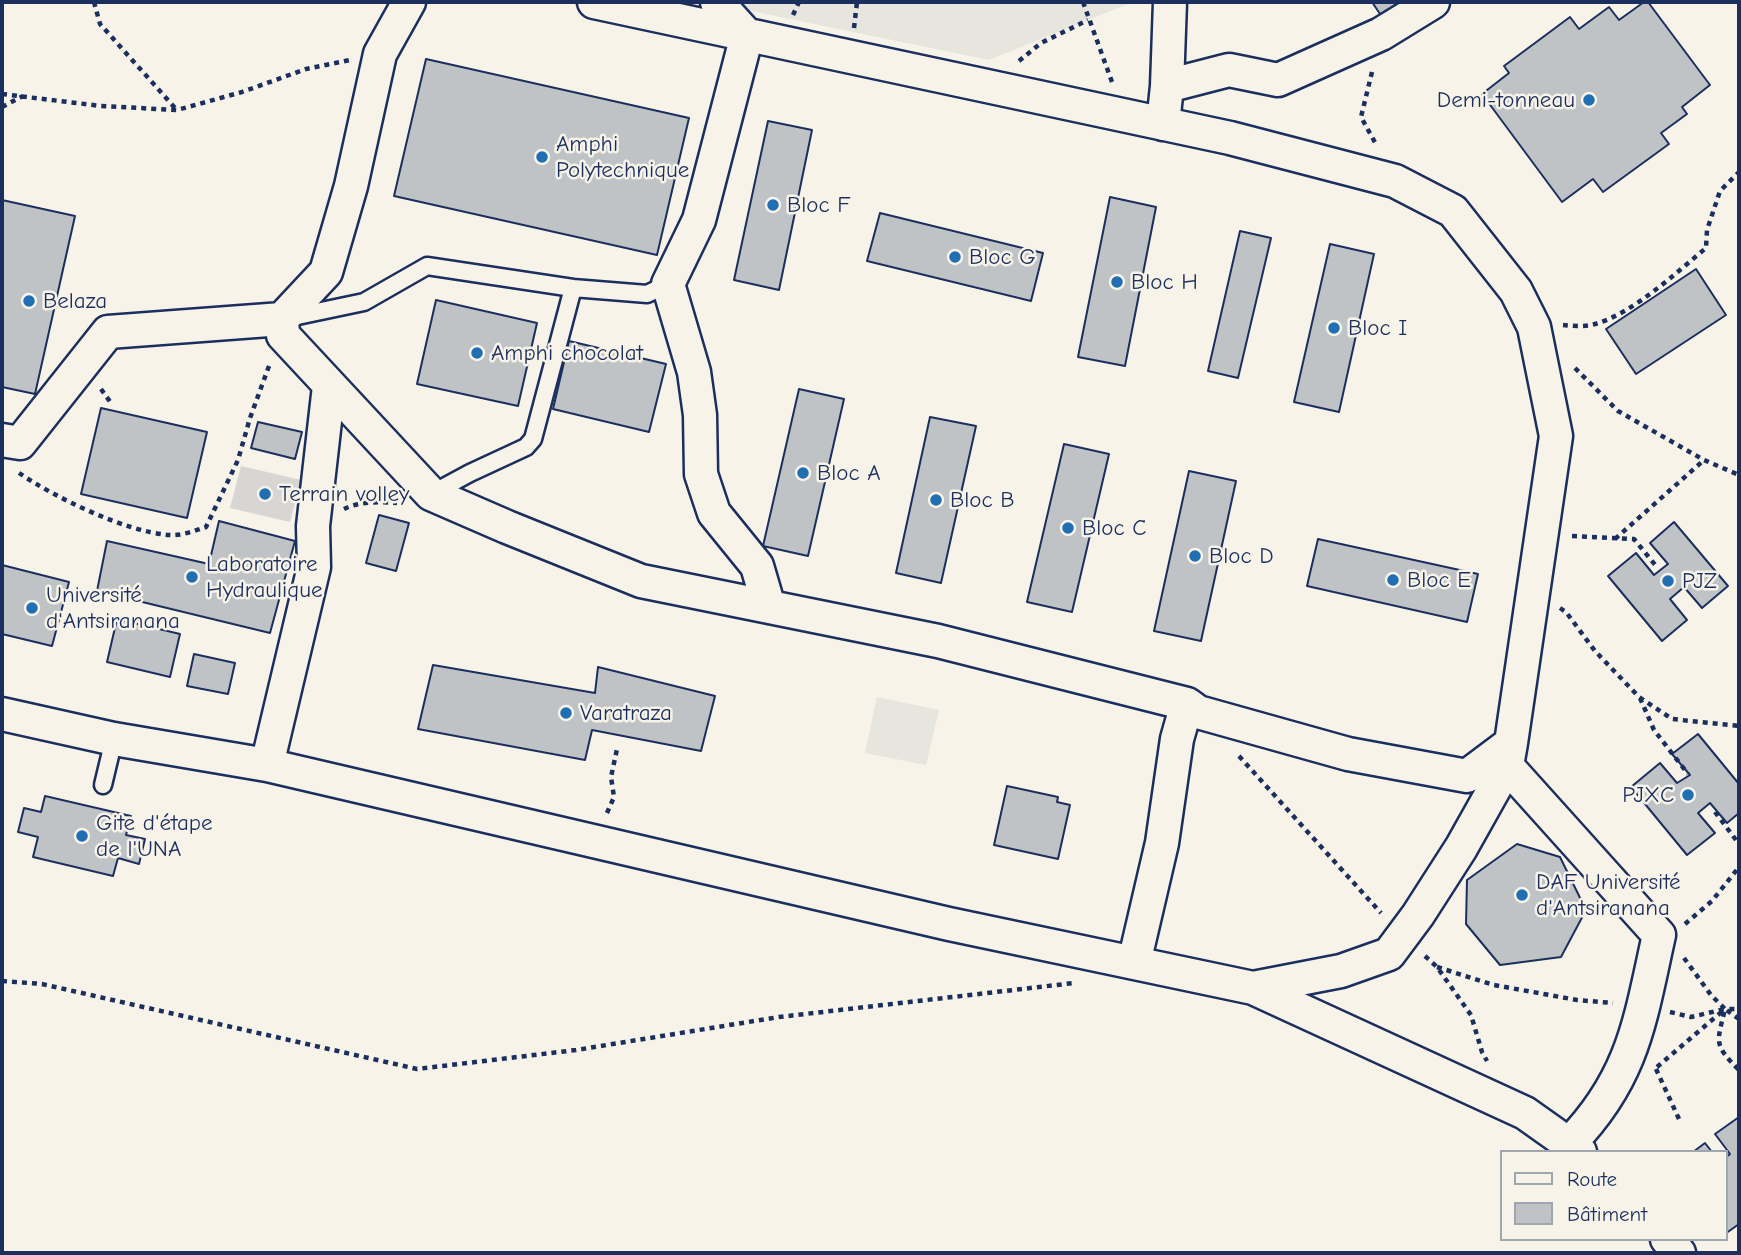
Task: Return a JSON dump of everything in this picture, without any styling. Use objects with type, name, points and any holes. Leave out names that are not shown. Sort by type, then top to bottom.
[{"type":"street","points":[[6,453],[20,443],[108,332],[282,327],[326,272],[351,186],[380,54],[409,2]]},
{"type":"street","points":[[594,2],[1163,124],[1395,181],[1453,211],[1516,291],[1534,327],[1556,436],[1509,755],[1461,848],[1389,954],[1341,971],[1254,988]]},
{"type":"street","points":[[716,2],[747,35]]},
{"type":"street","points":[[1163,124],[1170,2]]},
{"type":"street","points":[[1167,86],[1229,70],[1278,80],[1381,34],[1433,2]]},
{"type":"street","points":[[747,35],[699,220],[668,284],[694,372],[700,415],[701,474],[714,513],[757,566],[769,607]]},
{"type":"street","points":[[282,327],[329,386],[431,494],[641,582],[938,641],[1187,704],[1198,712],[1348,754],[1467,776],[1509,755]]},
{"type":"street","points":[[267,765],[314,567],[313,526],[329,386]]},
{"type":"street","points":[[1134,963],[1162,843],[1177,739],[1187,704]]},
{"type":"street","points":[[2,714],[114,739],[267,765],[949,924],[1254,988],[1525,1113],[1575,1147],[1612,1090],[1632,1050],[1662,937],[1509,755]]},
{"type":"lane","points":[[282,327],[364,302],[427,266],[573,288],[648,294],[668,284]]},
{"type":"lane","points":[[431,494],[470,472],[526,447],[533,439],[573,288]]},
{"type":"lane","points":[[103,785],[114,739]]},
{"type":"path","points":[[93,2],[100,24],[177,110]]},
{"type":"path","points":[[1083,2],[1125,116]]},
{"type":"path","points":[[989,86],[1041,43],[1088,20]]},
{"type":"path","points":[[1381,34],[1361,117],[1395,181]]},
{"type":"path","points":[[2,94],[101,106],[177,110],[242,92],[306,69],[380,54]]},
{"type":"path","points":[[2,107],[26,95]]},
{"type":"path","points":[[1534,327],[1592,325],[1614,317],[1672,276],[1706,248],[1707,230],[1720,191],[1739,172]]},
{"type":"path","points":[[6,453],[40,487],[123,524],[170,536],[206,527],[238,460],[282,327]]},
{"type":"path","points":[[1574,367],[1618,411],[1704,460],[1739,475]]},
{"type":"path","points":[[1614,540],[1704,460]]},
{"type":"path","points":[[313,526],[351,505],[380,502],[411,505],[431,494]]},
{"type":"path","points":[[1541,538],[1578,536],[1634,540],[1656,566]]},
{"type":"path","points":[[1533,590],[1566,612],[1595,651],[1639,697],[1672,719],[1739,726]]},
{"type":"path","points":[[1639,697],[1654,730],[1688,774]]},
{"type":"path","points":[[596,843],[614,797],[611,777],[617,749]]},
{"type":"path","points":[[1233,749],[1402,936],[1437,967],[1471,1016],[1482,1052],[1489,1063]]},
{"type":"path","points":[[1715,812],[1739,844]]},
{"type":"path","points":[[1739,867],[1712,901],[1662,937],[1678,950],[1712,995],[1739,1019]]},
{"type":"path","points":[[1437,967],[1506,987],[1577,1000],[1644,1006],[1691,1017],[1726,1009],[1739,1009]]},
{"type":"path","points":[[2,981],[42,984],[417,1069],[576,1050],[779,1017],[1077,983]]},
{"type":"path","points":[[1726,1009],[1717,1041],[1722,1054],[1739,1070]]},
{"type":"path","points":[[1656,1068],[1679,1119]]},
{"type":"shaded area","points":[[708,2],[1133,2],[989,60]]},
{"type":"shaded area","name":"Terrain volley","points":[[241,466],[301,480],[290,522],[230,508]]},
{"type":"shaded area","points":[[877,697],[939,710],[926,765],[865,753]]},
{"type":"building","points":[[1372,2],[1412,2],[1384,20]]},
{"type":"building","name":"Demi-tonneau","points":[[1644,2],[1648,2],[1710,85],[1682,107],[1687,114],[1661,133],[1669,144],[1603,192],[1593,179],[1562,202],[1482,94],[1509,73],[1504,66],[1570,17],[1579,29],[1609,7],[1619,20]]},
{"type":"building","name":"Amphi Polytechnique","points":[[426,59],[689,118],[657,255],[394,196]]},
{"type":"building","name":"Bloc F","points":[[768,121],[812,130],[779,290],[734,280]]},
{"type":"building","name":"Bloc H","points":[[1110,197],[1156,207],[1125,366],[1078,357]]},
{"type":"building","name":"Belaza","points":[[2,200],[75,216],[35,394],[2,387]]},
{"type":"building","name":"Bloc G","points":[[880,213],[1043,253],[1031,301],[867,261]]},
{"type":"building","points":[[1240,231],[1271,238],[1238,378],[1208,371]]},
{"type":"building","name":"Bloc I","points":[[1330,244],[1374,254],[1339,412],[1294,402]]},
{"type":"building","points":[[1696,269],[1726,315],[1636,374],[1606,329]]},
{"type":"building","name":"Amphi chocolat","points":[[436,300],[537,323],[518,406],[417,384]]},
{"type":"building","points":[[569,341],[666,364],[649,432],[553,409]]},
{"type":"building","name":"Bloc A","points":[[799,389],[844,399],[808,556],[763,546]]},
{"type":"building","name":"Laboratoire Hydraulique","points":[[101,408],[207,432],[187,518],[81,494]]},
{"type":"building","name":"Bloc B","points":[[930,417],[976,426],[941,583],[896,573]]},
{"type":"building","points":[[258,422],[302,432],[295,459],[251,448]]},
{"type":"building","name":"Bloc C","points":[[1064,444],[1109,454],[1072,612],[1027,602]]},
{"type":"building","name":"Bloc D","points":[[1189,471],[1236,481],[1201,641],[1154,631]]},
{"type":"building","points":[[379,515],[409,523],[396,571],[366,563]]},
{"type":"building","name":"Laboratoire Hydraulique","points":[[219,521],[295,541],[270,633],[97,591],[107,541],[209,564]]},
{"type":"building","name":"PJZ","points":[[1674,522],[1728,586],[1702,608],[1684,587],[1670,599],[1687,620],[1662,641],[1608,576],[1636,553],[1654,575],[1668,564],[1650,543]]},
{"type":"building","name":"Bloc E","points":[[1318,539],[1478,574],[1467,622],[1307,586]]},
{"type":"building","name":"Université d'Antsiranana","points":[[2,565],[69,582],[52,646],[2,634]]},
{"type":"building","points":[[117,619],[180,634],[170,677],[107,662]]},
{"type":"building","points":[[194,654],[235,663],[228,694],[187,686]]},
{"type":"building","name":"Varatraza","points":[[433,665],[595,693],[598,667],[715,696],[701,751],[592,730],[585,760],[418,729]]},
{"type":"building","name":"PJXC","points":[[1698,734],[1739,784],[1739,813],[1727,823],[1710,803],[1698,813],[1715,833],[1687,855],[1631,787],[1660,763],[1677,783],[1690,775],[1672,754]]},
{"type":"building","points":[[1007,786],[1058,797],[1057,802],[1070,805],[1058,859],[994,845]]},
{"type":"building","name":"Gite d'étape de l'UNA","points":[[45,796],[131,816],[126,835],[145,839],[139,864],[118,858],[113,876],[33,857],[38,837],[18,832],[24,808],[41,812]]},
{"type":"building","name":"DAF Université d'Antsiranana","points":[[1517,844],[1560,857],[1586,910],[1561,957],[1500,965],[1466,924],[1467,880]]},
{"type":"building","points":[[1739,1117],[1739,1224],[1727,1233],[1727,1156],[1730,1154],[1715,1134]]},
{"type":"building","points":[[1705,1143],[1710,1150],[1696,1150]]},
{"type":"place","name":"Demi-tonneau","points":[[1589,100]]},
{"type":"place","name":"Amphi Polytechnique","points":[[542,157]]},
{"type":"place","name":"Bloc F","points":[[773,205]]},
{"type":"place","name":"Bloc G","points":[[955,257]]},
{"type":"place","name":"Bloc H","points":[[1117,282]]},
{"type":"place","name":"Belaza","points":[[29,301]]},
{"type":"place","name":"Bloc I","points":[[1334,328]]},
{"type":"place","name":"Amphi chocolat","points":[[477,353]]},
{"type":"place","name":"Bloc A","points":[[803,473]]},
{"type":"place","name":"Terrain volley","points":[[265,494]]},
{"type":"place","name":"Bloc B","points":[[936,500]]},
{"type":"place","name":"Bloc C","points":[[1068,528]]},
{"type":"place","name":"Bloc D","points":[[1195,556]]},
{"type":"place","name":"Laboratoire Hydraulique","points":[[192,577]]},
{"type":"place","name":"Bloc E","points":[[1393,580]]},
{"type":"place","name":"PJZ","points":[[1668,581]]},
{"type":"place","name":"Université d'Antsiranana","points":[[32,608]]},
{"type":"place","name":"Varatraza","points":[[566,713]]},
{"type":"place","name":"PJXC","points":[[1688,795]]},
{"type":"place","name":"Gite d'étape de l'UNA","points":[[82,836]]},
{"type":"place","name":"DAF Université d'Antsiranana","points":[[1522,895]]}]
